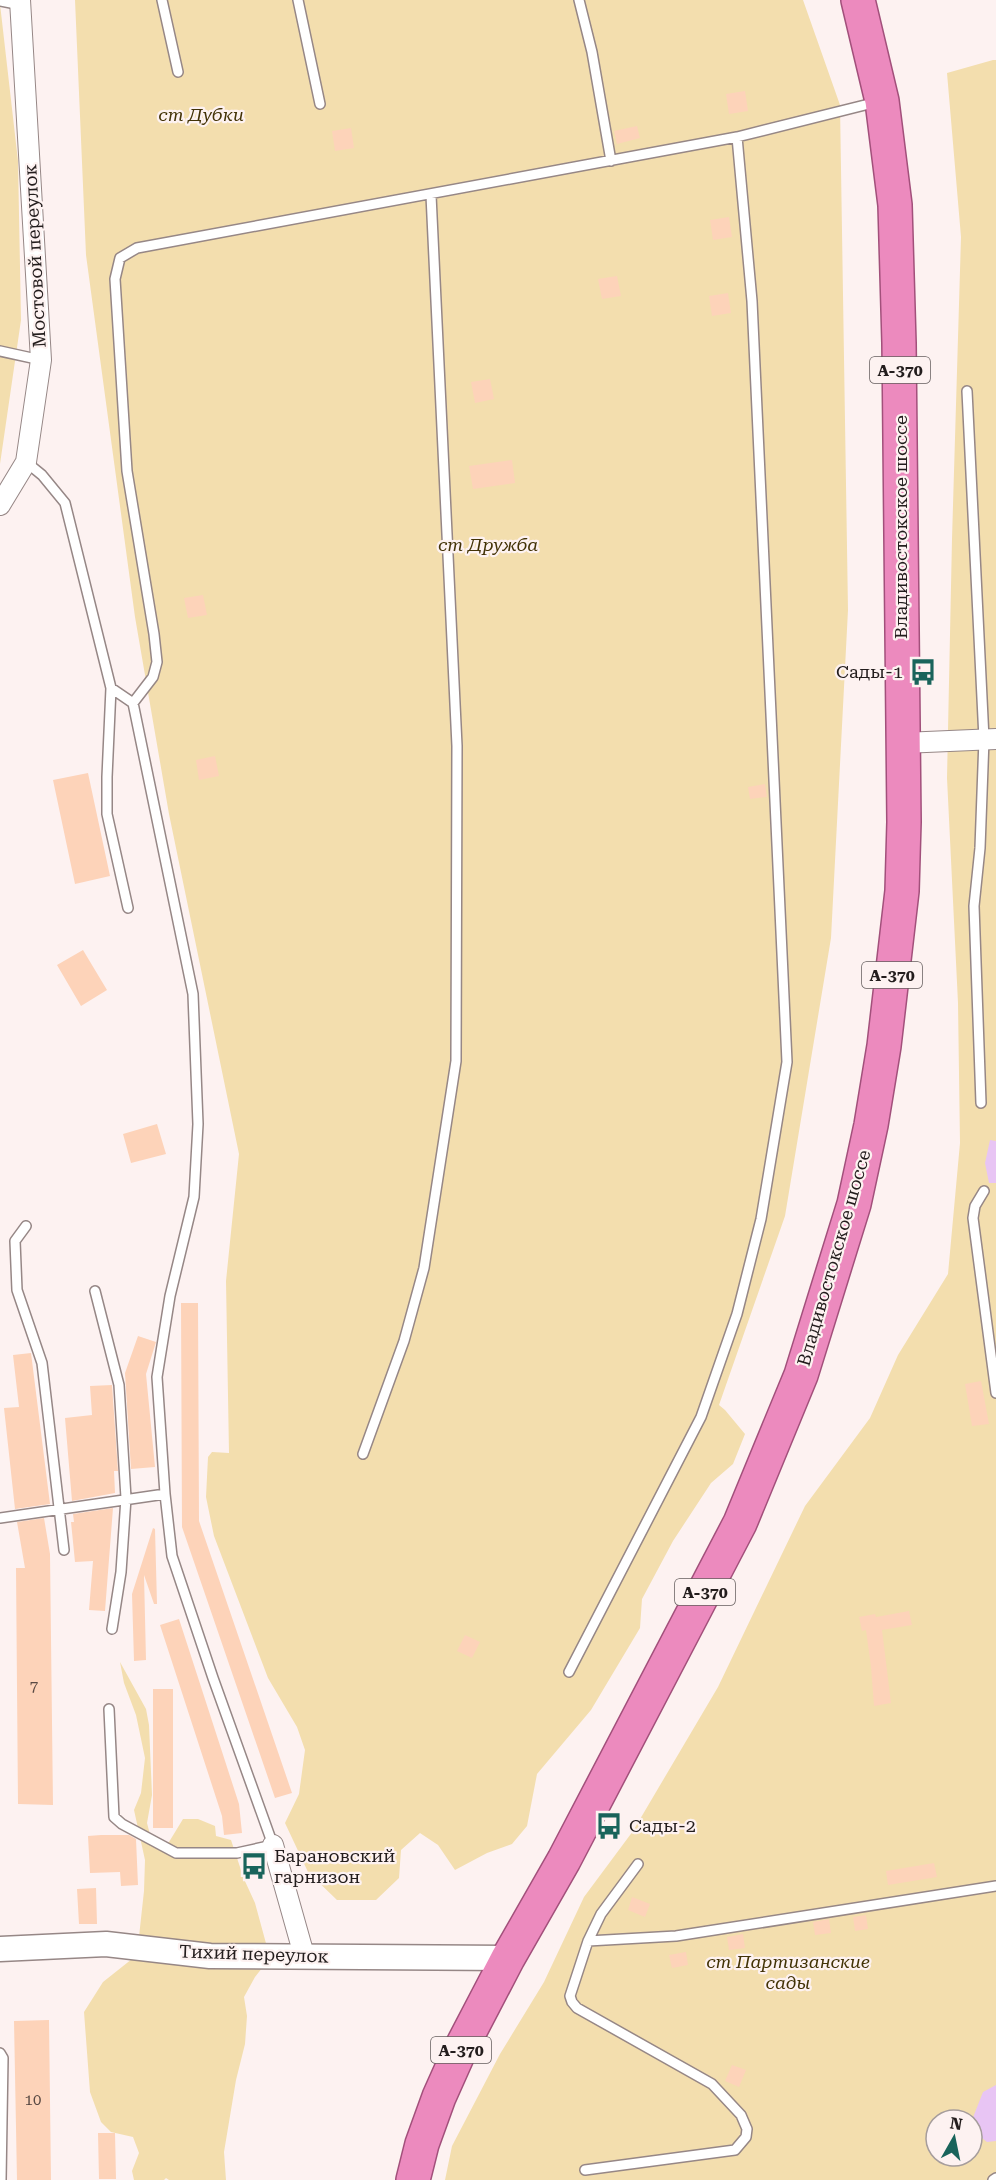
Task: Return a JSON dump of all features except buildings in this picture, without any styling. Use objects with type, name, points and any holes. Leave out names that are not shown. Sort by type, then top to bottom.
[{"type":"highway","name":"Владивостокское шоссе","points":[[413,2180],[422,2144],[439,2097],[460,2050],[508,1958],[564,1860],[740,1523],[801,1375],[854,1204],[871,1125],[884,1046],[902,891],[900,343],[896,216],[882,101],[858,0]]},
{"type":"street","name":"Мостовой переулок","points":[[0,505],[26,462],[41,360],[20,3]]},
{"type":"street","points":[[903,743],[990,739]]},
{"type":"street","points":[[273,1845],[304,1956]]},
{"type":"street","name":"Тихий переулок","points":[[0,1949],[106,1944],[210,1956],[508,1958]]},
{"type":"lane","points":[[162,0],[178,72]]},
{"type":"lane","points":[[298,0],[320,104]]},
{"type":"lane","points":[[579,0],[592,52],[611,161]]},
{"type":"lane","points":[[0,1],[20,3]]},
{"type":"lane","points":[[134,703],[153,677],[157,662],[127,471],[115,279],[120,258],[137,248],[737,137],[882,101]]},
{"type":"lane","points":[[569,1671],[701,1417],[737,1314],[761,1219],[787,1062],[752,301],[737,137]]},
{"type":"lane","points":[[363,1454],[404,1341],[424,1268],[456,1061],[457,746],[431,195]]},
{"type":"lane","points":[[0,351],[41,360]]},
{"type":"lane","points":[[967,391],[990,739],[974,906],[981,1103]]},
{"type":"lane","points":[[26,462],[42,475],[65,503],[111,688],[106,777],[107,814],[128,908]]},
{"type":"lane","points":[[109,1709],[114,1817],[122,1824],[176,1853],[237,1853],[273,1845],[172,1556],[157,1377],[170,1296],[194,1197],[198,1124],[193,994],[134,703],[111,688]]},
{"type":"lane","points":[[984,1191],[975,1206],[973,1218],[996,1393]]},
{"type":"lane","points":[[26,1226],[15,1241],[17,1290],[42,1363],[64,1550]]},
{"type":"lane","points":[[95,1291],[119,1385],[126,1498],[121,1572],[112,1629]]},
{"type":"lane","points":[[0,1518],[165,1494]]},
{"type":"lane","points":[[585,2170],[735,2150],[746,2137],[747,2129],[741,2115],[712,2084],[577,2008],[572,2002],[570,1996],[588,1941],[601,1914],[638,1864]]},
{"type":"lane","points":[[588,1941],[676,1936],[996,1886]]},
{"type":"lane","points":[[0,2053],[3,2058],[1,2180]]},
{"type":"green space","name":"ст Дружба","points":[[75,0],[803,0],[840,105],[848,610],[831,938],[785,1216],[719,1405],[745,1434],[733,1464],[711,1483],[673,1541],[642,1599],[640,1628],[591,1710],[537,1774],[527,1826],[512,1844],[487,1853],[455,1870],[438,1845],[420,1833],[401,1850],[399,1878],[376,1900],[337,1900],[308,1872],[285,1823],[299,1794],[305,1750],[297,1727],[268,1678],[214,1536],[206,1497],[208,1457],[212,1452],[229,1453],[226,1281],[239,1154],[169,814],[135,617],[86,255]]},
{"type":"green space","points":[[0,4],[18,161],[21,320],[0,464]]},
{"type":"green space","name":"ст Партизанские сады","points":[[996,60],[996,2180],[445,2180],[452,2146],[500,2054],[544,1982],[584,1897],[633,1831],[718,1687],[805,1506],[870,1418],[898,1355],[948,1274],[960,1143],[958,1003],[947,778],[961,237],[947,73]]},
{"type":"green space","points":[[120,1662],[146,1709],[149,1725],[152,1795],[147,1823],[153,1846],[169,1842],[183,1819],[198,1819],[215,1826],[216,1836],[231,1840],[255,1903],[270,1958],[255,1977],[244,1997],[247,2016],[245,2044],[236,2080],[224,2152],[226,2180],[169,2180],[166,2178],[164,2180],[134,2180],[132,2171],[139,2153],[133,2137],[111,2132],[101,2122],[90,2092],[84,2012],[103,1982],[137,1955],[144,1891],[145,1860],[134,1810],[141,1793],[145,1758],[136,1715],[124,1683]]},
{"type":"shaded area","points":[[990,1140],[996,1141],[996,1183],[989,1183],[985,1163]]},
{"type":"shaded area","points":[[996,2085],[996,2141],[987,2142],[984,2140],[984,2108],[977,2108],[983,2092]]},
{"type":"place","name":"Сады-1","points":[[923,672]]},
{"type":"place","name":"Сады-2","points":[[609,1826]]},
{"type":"place","name":"Барановский гарнизон","points":[[254,1866]]},
{"type":"park label","name":"ст Дубки","points":[[201,115]]}]
